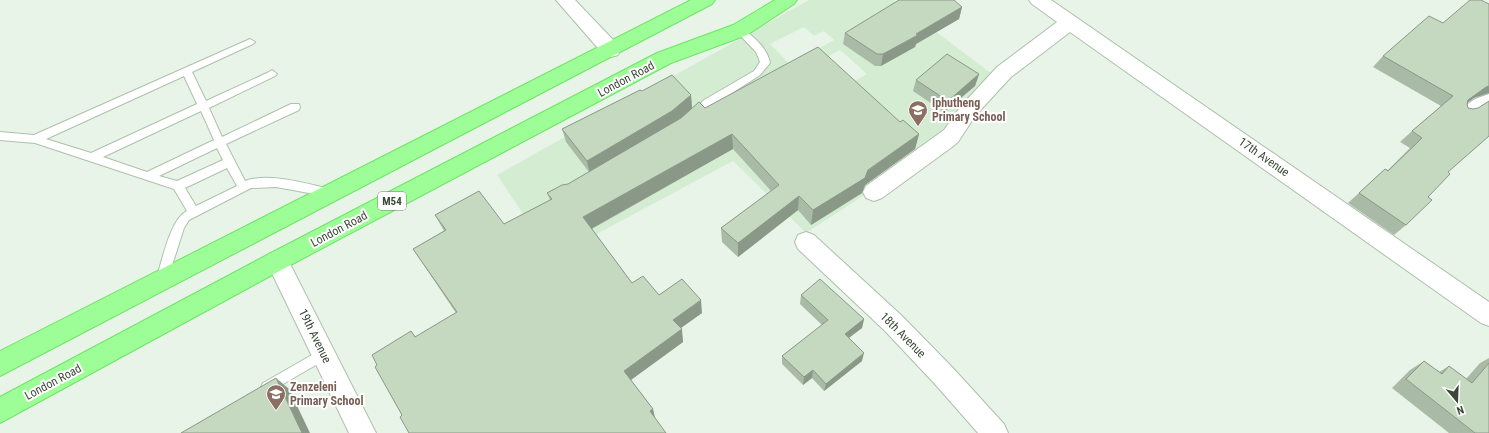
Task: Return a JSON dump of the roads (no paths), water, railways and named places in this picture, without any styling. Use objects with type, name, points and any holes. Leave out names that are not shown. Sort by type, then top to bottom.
[{"type":"main road","points":[[0,364],[706,0]]},
{"type":"main road","name":"London Road","points":[[0,411],[277,261],[664,58],[740,30],[788,0]]},
{"type":"street","points":[[565,0],[611,50]]},
{"type":"street","name":"17th Avenue","points":[[1038,0],[1489,315]]},
{"type":"street","points":[[874,192],[945,142],[951,136],[968,111],[1004,72],[1070,22]]},
{"type":"street","name":"18th Avenue","points":[[806,242],[893,323],[943,375],[995,433]]},
{"type":"street","name":"19th Avenue","points":[[277,261],[363,433]]},
{"type":"lane","points":[[688,122],[708,103],[758,73],[765,63],[765,58],[760,50],[740,30]]},
{"type":"lane","points":[[35,139],[250,42]]},
{"type":"lane","points":[[187,71],[229,162],[243,187]]},
{"type":"lane","points":[[92,158],[272,74]]},
{"type":"lane","points":[[1462,115],[1479,102],[1489,98]]},
{"type":"lane","points":[[148,176],[295,107]]},
{"type":"lane","points":[[0,136],[35,139],[178,186],[194,212]]},
{"type":"lane","points":[[178,186],[229,162]]},
{"type":"lane","points":[[162,281],[179,227],[185,217],[194,212],[243,187],[250,184],[263,182],[333,193]]},
{"type":"lane","points":[[256,394],[324,354]]},
{"type":"place","name":"Iphutheng Primary School","points":[[918,127]]},
{"type":"place","name":"Zenzeleni Primary School","points":[[276,411]]}]
